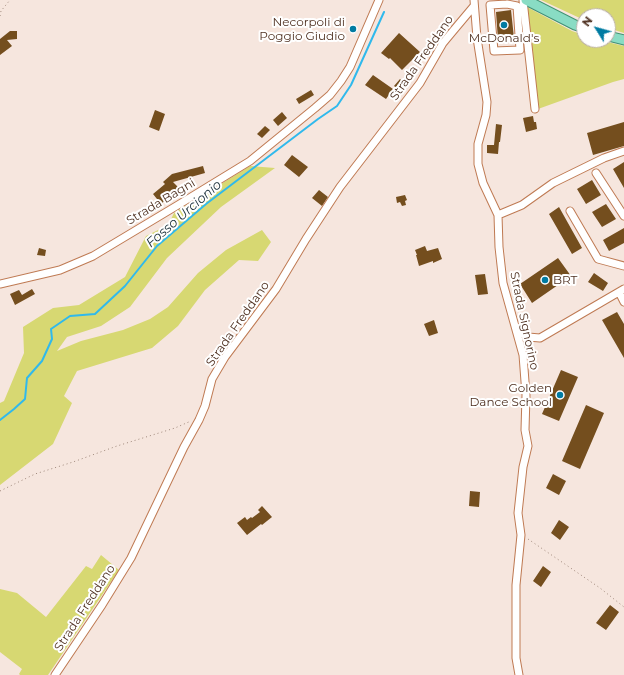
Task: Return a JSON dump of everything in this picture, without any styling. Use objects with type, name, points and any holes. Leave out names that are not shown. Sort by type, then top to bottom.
[{"type":"main road","points":[[525,0],[576,25]]},
{"type":"street","points":[[525,0],[535,109]]},
{"type":"street","name":"Strada Bagni","points":[[0,284],[60,270],[93,256],[250,161],[315,108],[341,81],[350,67],[378,1]]},
{"type":"street","points":[[507,2],[517,6],[520,50],[494,51],[490,5],[507,2]]},
{"type":"street","name":"Strada Signorino","points":[[474,3],[477,38],[487,102],[486,115],[478,144],[478,164],[483,183],[498,216],[499,247],[503,283],[522,355],[526,395],[525,430],[528,446],[523,467],[518,513],[521,534],[516,585],[516,658],[519,675]]},
{"type":"street","name":"Strada Freddano","points":[[55,675],[102,605],[131,558],[184,447],[199,420],[205,406],[212,379],[225,357],[276,289],[306,238],[340,187],[420,83],[443,43],[474,3]]},
{"type":"street","points":[[498,216],[522,205],[552,183],[604,158],[624,151]]},
{"type":"street","points":[[596,173],[624,216]]},
{"type":"street","points":[[570,211],[598,259],[624,266]]},
{"type":"street","points":[[516,329],[528,337],[540,338],[621,291],[624,302]]},
{"type":"path","points":[[0,16],[1,10],[10,0]]},
{"type":"path","points":[[0,491],[35,474],[116,446],[175,428],[194,420],[199,420]]},
{"type":"path","points":[[521,534],[600,588],[624,607]]},
{"type":"shaded area","points":[[541,0],[624,0],[624,33],[616,30],[616,8],[576,8],[576,16]]},
{"type":"shaded area","points":[[527,7],[576,32],[576,48],[616,48],[616,44],[624,46],[624,79],[538,109]]},
{"type":"shaded area","points":[[250,166],[275,168],[221,207],[167,258],[130,307],[101,326],[67,337],[57,351],[81,341],[123,330],[150,319],[168,307],[198,273],[226,250],[262,230],[271,242],[258,261],[239,260],[205,290],[178,326],[152,348],[77,371],[64,396],[72,403],[53,444],[0,485],[0,403],[4,401],[24,353],[23,327],[53,308],[79,305],[125,277],[146,236],[168,225],[174,213]]},
{"type":"shaded area","points":[[101,555],[119,570],[48,675],[20,675],[19,674],[22,669],[0,652],[0,589],[17,593],[46,617],[86,566],[92,569]]},
{"type":"building","name":"McDonald's","points":[[511,10],[514,38],[498,40],[496,12]]},
{"type":"building","points":[[10,31],[17,31],[17,39],[7,40],[12,46],[0,55],[0,39]]},
{"type":"building","points":[[399,33],[420,52],[402,70],[390,58],[389,59],[381,53]]},
{"type":"building","points":[[373,75],[393,89],[386,99],[365,85]]},
{"type":"building","points":[[400,79],[406,84],[400,91],[394,86]]},
{"type":"building","points":[[311,90],[314,95],[299,104],[296,99]]},
{"type":"building","points":[[155,110],[165,114],[159,131],[149,127]]},
{"type":"building","points":[[282,112],[287,118],[278,126],[273,120]]},
{"type":"building","points":[[533,116],[537,129],[526,132],[523,118]]},
{"type":"building","points":[[624,122],[624,146],[593,155],[587,133]]},
{"type":"building","points":[[496,124],[502,125],[498,154],[487,153],[487,145],[494,145]]},
{"type":"building","points":[[265,126],[270,130],[262,138],[257,134]]},
{"type":"building","points":[[292,155],[308,167],[299,177],[284,165]]},
{"type":"building","points":[[624,162],[624,188],[613,169]]},
{"type":"building","points":[[203,166],[205,173],[173,182],[180,189],[161,204],[153,194],[165,184],[163,182],[172,174]]},
{"type":"building","points":[[592,180],[601,195],[586,204],[577,189]]},
{"type":"building","points":[[319,190],[328,197],[322,206],[312,198]]},
{"type":"building","points":[[405,195],[407,200],[405,201],[406,205],[402,206],[400,202],[397,203],[396,197]]},
{"type":"building","points":[[606,204],[616,219],[602,227],[592,212]]},
{"type":"building","points":[[559,207],[582,248],[572,254],[549,214]]},
{"type":"building","points":[[624,228],[624,243],[609,251],[603,240]]},
{"type":"building","points":[[425,246],[427,251],[438,248],[442,259],[433,263],[433,261],[419,266],[415,250]]},
{"type":"building","points":[[39,248],[46,250],[45,256],[37,255]]},
{"type":"building","name":"BRT","points":[[558,258],[571,276],[532,303],[520,284]]},
{"type":"building","points":[[594,273],[608,283],[603,291],[588,282]]},
{"type":"building","points":[[485,274],[488,294],[478,295],[475,275]]},
{"type":"building","points":[[32,289],[35,294],[15,305],[10,294],[19,290],[22,295]]},
{"type":"building","points":[[617,312],[624,324],[624,358],[602,320]]},
{"type":"building","points":[[434,320],[438,333],[429,336],[424,324]]},
{"type":"building","name":"Golden Dance School","points":[[561,370],[578,377],[559,421],[542,414]]},
{"type":"building","points":[[586,405],[604,413],[580,469],[562,461]]},
{"type":"building","points":[[553,474],[566,481],[559,495],[546,488]]},
{"type":"building","points":[[470,491],[480,492],[479,507],[469,506]]},
{"type":"building","points":[[262,506],[272,517],[247,535],[237,523],[245,517],[247,520],[251,517],[252,518],[260,512],[258,510]]},
{"type":"building","points":[[559,520],[569,527],[560,540],[551,533]]},
{"type":"building","points":[[543,566],[551,572],[541,587],[533,581]]},
{"type":"building","points":[[610,605],[619,612],[606,630],[596,623]]},
{"type":"waterway","name":"Fosso Urcionio","points":[[0,420],[25,399],[27,378],[42,361],[52,339],[51,329],[70,316],[95,314],[125,286],[157,246],[206,204],[337,106],[351,85],[384,12]]},
{"type":"place","name":"McDonald's","points":[[504,25]]},
{"type":"place","name":"Necorpoli di Poggio Giudio","points":[[353,29]]},
{"type":"place","name":"BRT","points":[[545,280]]},
{"type":"place","name":"Golden Dance School","points":[[560,395]]}]
